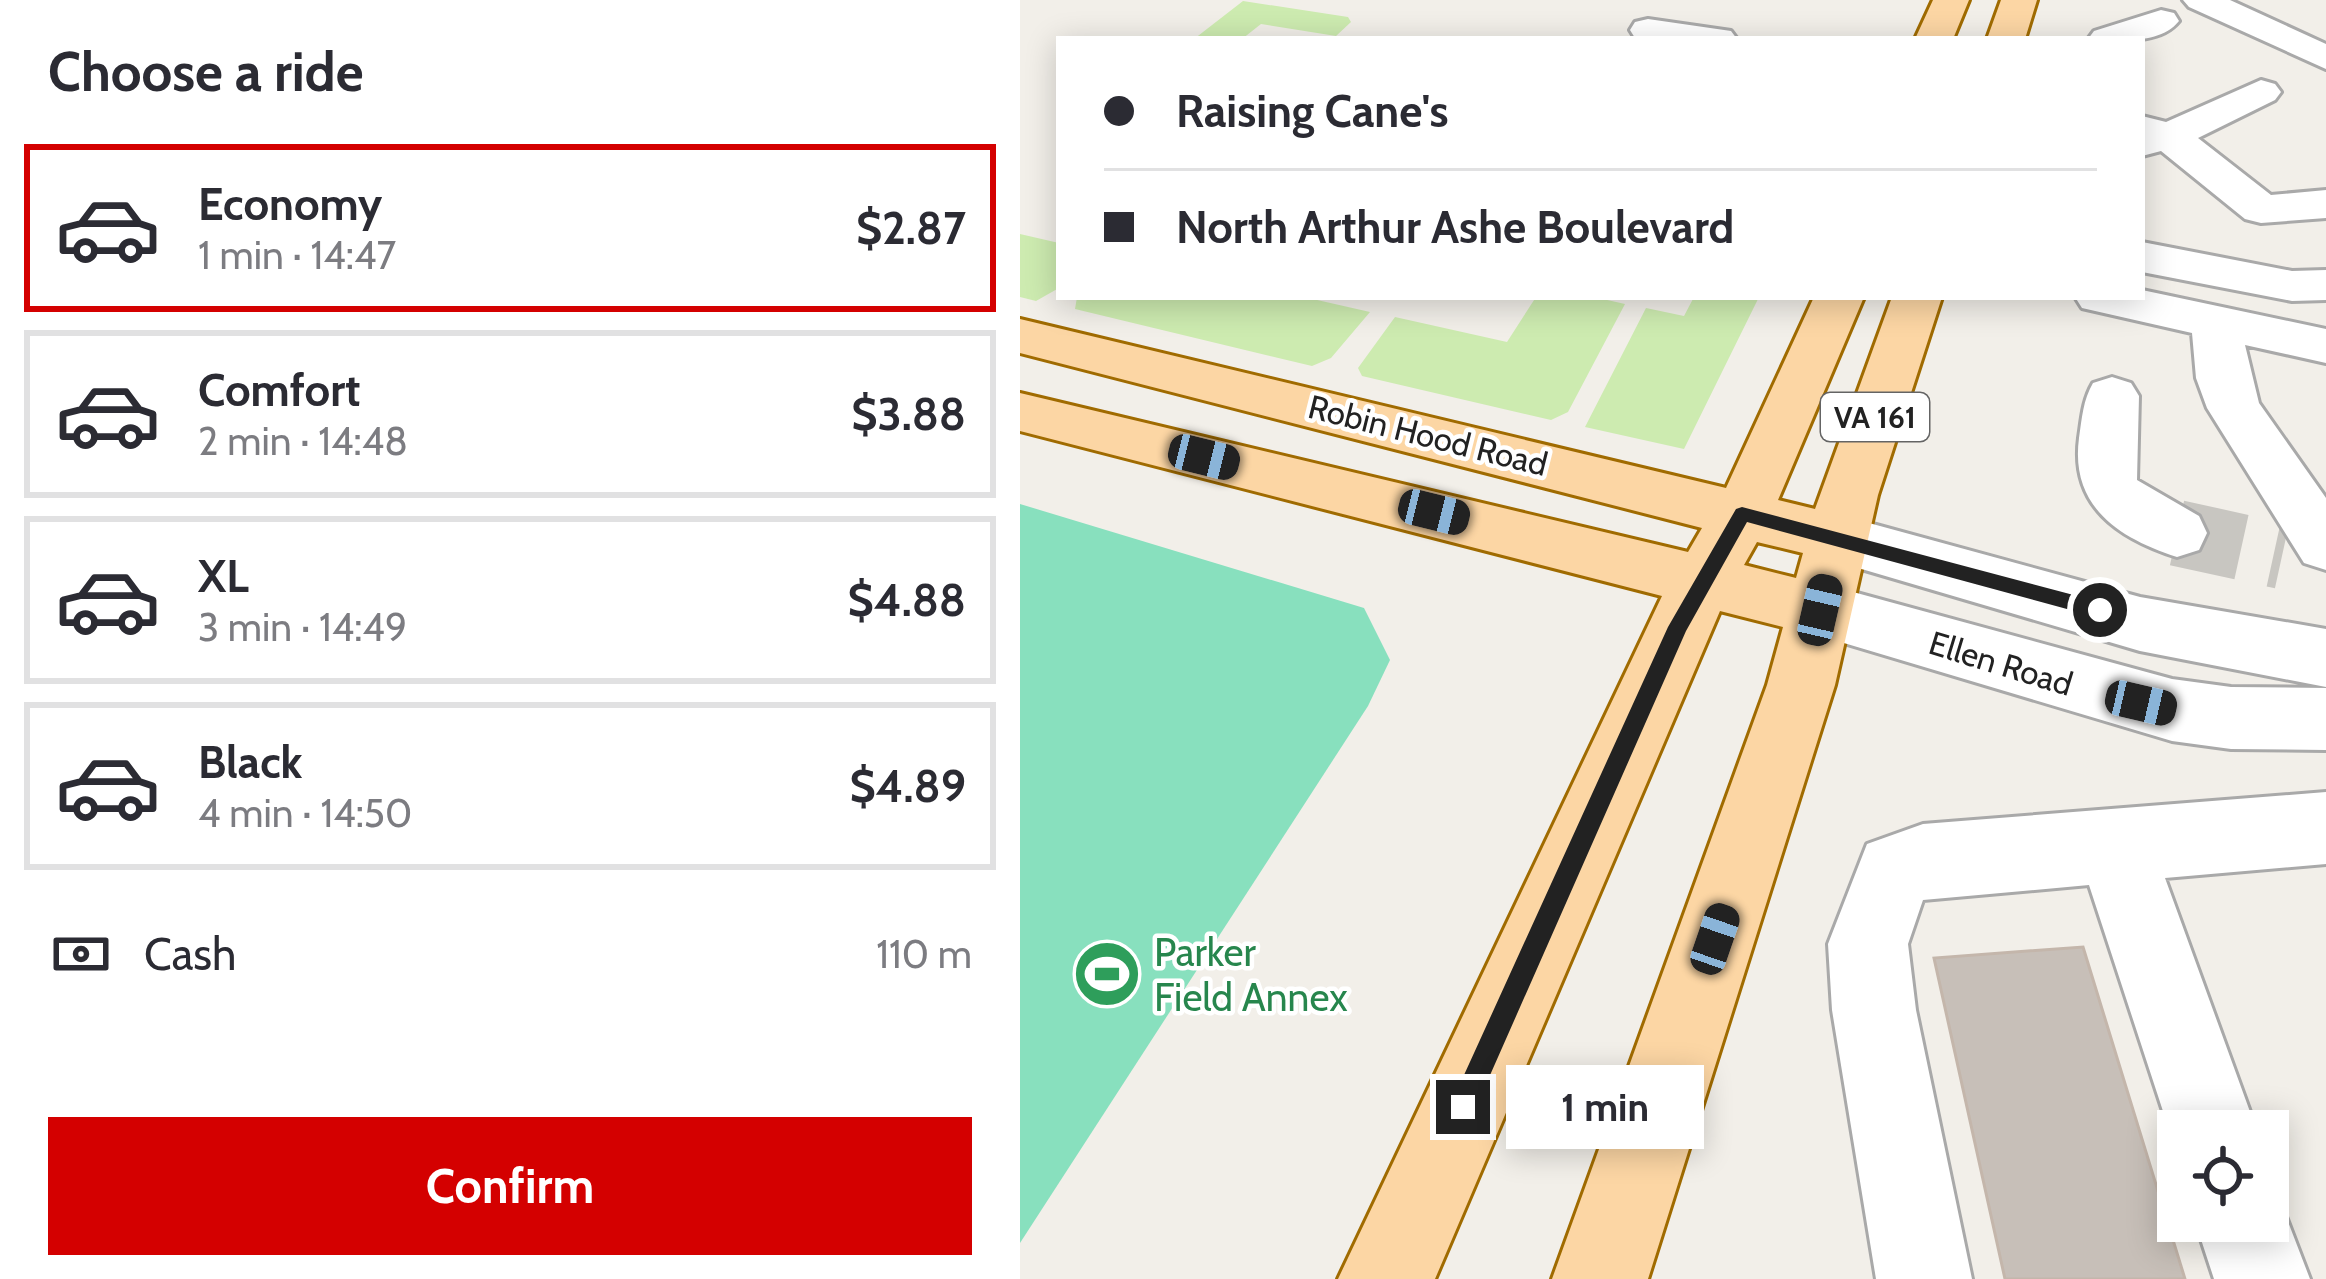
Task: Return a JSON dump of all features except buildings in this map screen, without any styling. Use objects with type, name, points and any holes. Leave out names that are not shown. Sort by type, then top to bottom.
[{"type":"main road","points":[[1935,36],[1951,0]]},
{"type":"main road","points":[[2007,36],[2019,0]]},
{"type":"main road","name":"VA 161","points":[[1386,1279],[1678,627],[1724,547],[1838,300]]},
{"type":"main road","name":"VA 161","points":[[1600,1279],[1794,707],[1828,574],[1916,300]]},
{"type":"main road","name":"Robin Hood Road","points":[[1020,336],[1173,372],[1724,547],[1828,574]]},
{"type":"main road","points":[[1020,360],[1089,375],[1173,372]]},
{"type":"main road","name":"Robin Hood Road","points":[[1020,412],[1724,547]]},
{"type":"street","points":[[2201,0],[2326,58]]},
{"type":"street","points":[[2116,36],[2161,21]]},
{"type":"street","points":[[1648,30],[1695,36]]},
{"type":"street","points":[[2145,294],[2216,322],[2326,344],[2309,286],[2264,224],[2156,128],[2261,92]]},
{"type":"street","points":[[2183,220],[2264,224],[2326,204]]},
{"type":"street","points":[[2145,286],[2309,286]]},
{"type":"street","points":[[2124,300],[2103,474],[2109,493],[2140,516],[2177,533]]},
{"type":"street","points":[[2216,322],[2223,377],[2234,408],[2311,554]]},
{"type":"street","points":[[1828,574],[2144,622],[2326,658]]},
{"type":"street","name":"Ellen Road","points":[[1828,574],[2172,710],[2231,718],[2326,719]]},
{"type":"street","points":[[1924,1279],[1874,1010],[1868,944],[1894,871],[1923,862],[2326,828]]},
{"type":"street","points":[[2116,846],[2205,1110]]},
{"type":"street","points":[[2249,1242],[2262,1279]]},
{"type":"green space","points":[[1243,1],[1348,17],[1351,22],[1336,36],[1261,24],[1246,36],[1198,36]]},
{"type":"green space","points":[[1020,234],[1056,242],[1056,290],[1036,301],[1020,297]]},
{"type":"green space","points":[[1076,300],[1317,300],[1370,312],[1331,358],[1312,366],[1075,309]]},
{"type":"green space","points":[[1534,300],[1625,304],[1568,412],[1551,420],[1362,376],[1358,368],[1395,317],[1507,342]]},
{"type":"green space","points":[[1692,300],[1758,300],[1684,449],[1585,427],[1646,308],[1684,316]]},
{"type":"green space","name":"Parker Field Annex","points":[[1020,504],[1364,608],[1390,660],[1368,706],[1020,1243]]},
{"type":"tunnel","points":[[2177,533],[2282,556]]},
{"type":"place","name":"Parker Field Annex","points":[[1107,974]]},
{"type":"route","points":[[1463,1107],[1678,627],[1742,514],[2100,610]]}]
